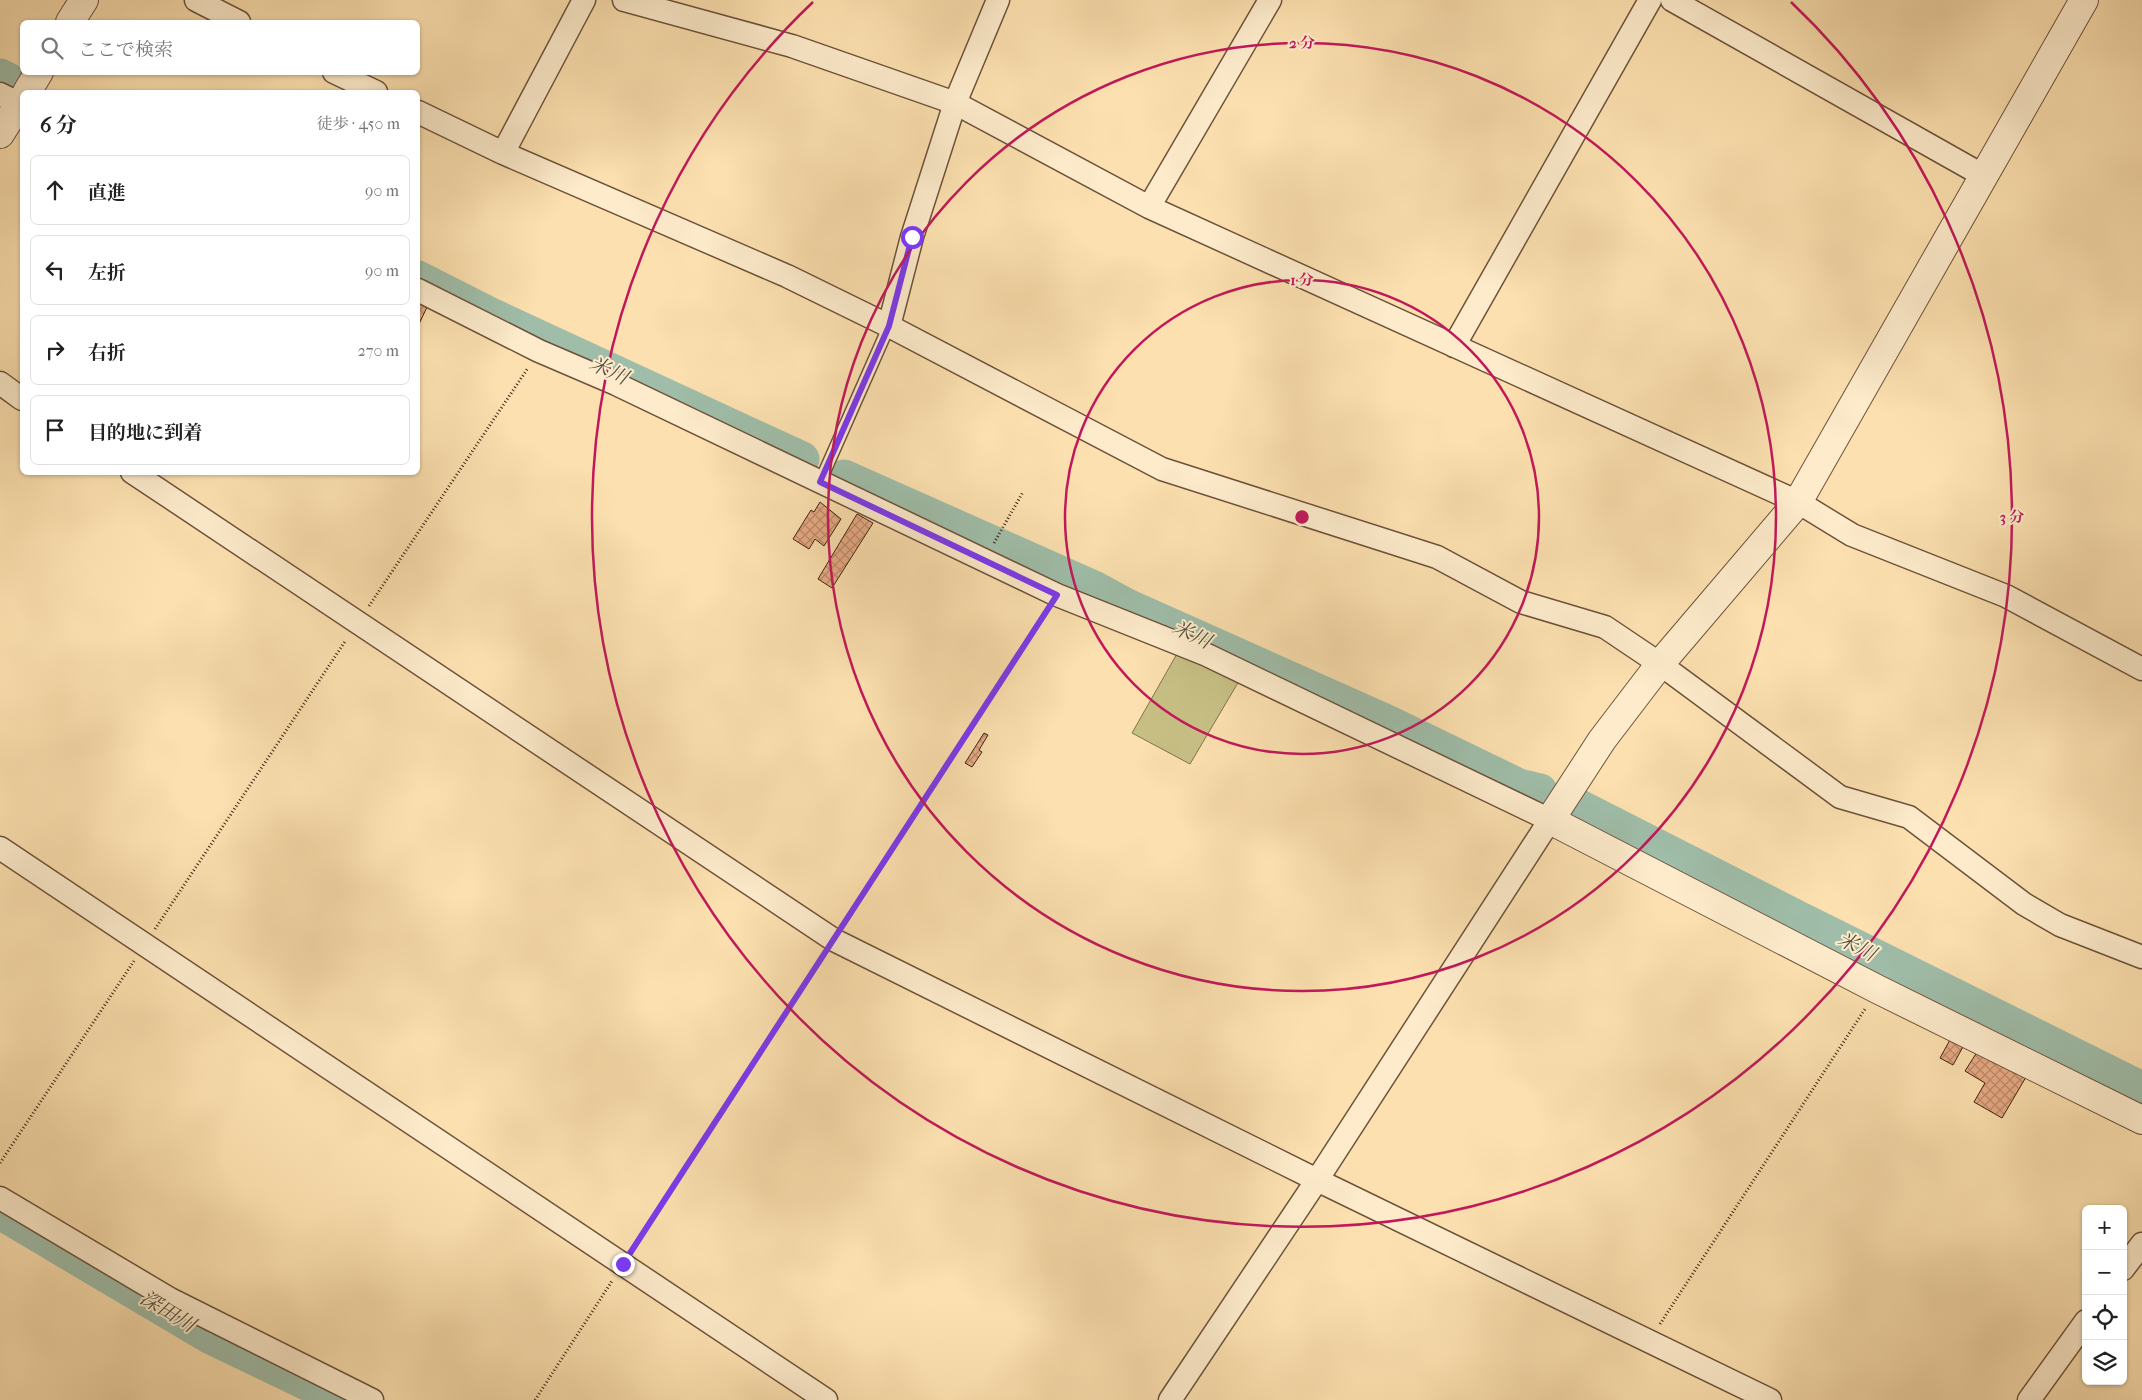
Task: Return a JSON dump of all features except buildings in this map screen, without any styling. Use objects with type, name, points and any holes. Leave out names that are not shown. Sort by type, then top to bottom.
[{"type":"street","points":[[71,20],[84,0]]},
{"type":"street","points":[[196,0],[235,20]]},
{"type":"street","points":[[503,153],[584,0]]},
{"type":"street","points":[[624,0],[792,46],[955,103],[1148,207],[1798,502],[1852,535],[2006,596],[2142,668]]},
{"type":"street","points":[[889,326],[912,237],[955,103],[998,0]]},
{"type":"street","points":[[1148,207],[1270,0]]},
{"type":"street","points":[[1454,346],[1650,0]]},
{"type":"street","points":[[1672,0],[1984,176]]},
{"type":"street","points":[[1170,1400],[1317,1180],[1602,740],[1660,664],[1798,502],[2084,0]]},
{"type":"street","points":[[25,90],[37,75]]},
{"type":"street","points":[[340,75],[372,90]]},
{"type":"street","points":[[0,134],[18,99]]},
{"type":"street","points":[[420,113],[503,153],[786,276],[889,326],[1162,469],[1437,557],[1521,602],[1605,627],[1660,664],[1840,797],[1909,817],[2024,904],[2060,925],[2142,956]]},
{"type":"street","points":[[420,291],[539,351],[616,384],[1057,595],[1207,655],[1550,820],[1877,990],[2142,1120]]},
{"type":"street","points":[[0,384],[20,398]]},
{"type":"street","points":[[136,475],[834,940],[1317,1180],[1770,1400]]},
{"type":"street","points":[[0,848],[826,1400]]},
{"type":"street","points":[[0,1198],[170,1298],[372,1400]]},
{"type":"street","points":[[2127,1265],[2142,1244]]},
{"type":"street","points":[[2029,1400],[2082,1327]]},
{"type":"lane","points":[[820,482],[889,326]]},
{"type":"path","points":[[0,1163],[539,351]]},
{"type":"path","points":[[996,539],[1023,492]]},
{"type":"path","points":[[535,1400],[1057,595]]},
{"type":"path","points":[[1649,1341],[1877,990]]},
{"type":"shaded area","points":[[1178,652],[1239,681],[1190,764],[1132,733]]},
{"type":"waterway","name":"米川","points":[[0,76],[8,80]]},
{"type":"waterway","name":"米川","points":[[420,279],[493,316],[802,459]]},
{"type":"waterway","name":"米川","points":[[844,477],[1096,589],[1127,606],[1389,723],[1519,786],[1540,791]]},
{"type":"waterway","name":"米川","points":[[1572,803],[2142,1089]]},
{"type":"waterway","name":"深田川","points":[[0,1212],[209,1336],[342,1400]]},
{"type":"route","points":[[623,1264],[1057,595],[985,559],[820,482],[889,326],[912,237]]}]
